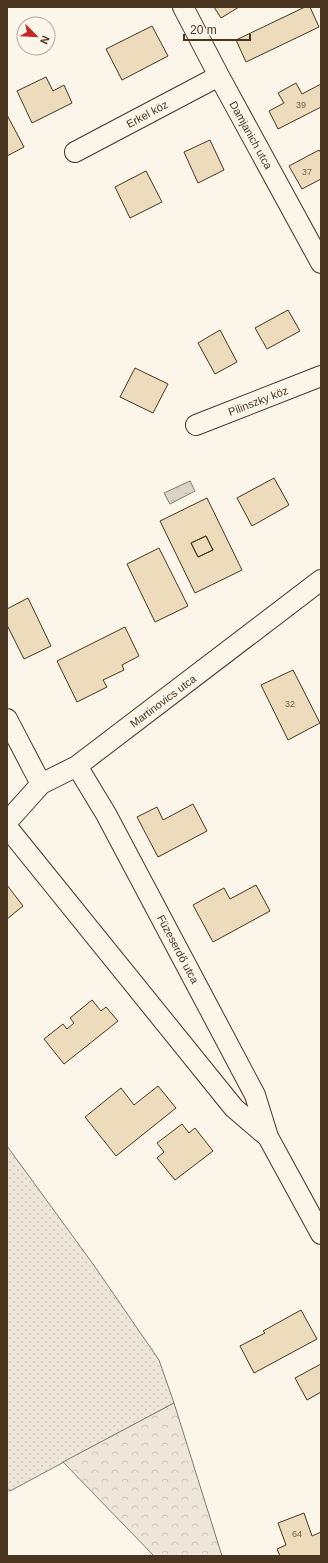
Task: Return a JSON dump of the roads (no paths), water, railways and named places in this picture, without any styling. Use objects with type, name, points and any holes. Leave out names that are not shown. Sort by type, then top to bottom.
[{"type":"street","name":"Damjanich utca","points":[[183,7],[321,263]]},
{"type":"street","name":"Erkel köz","points":[[75,152],[219,76]]},
{"type":"street","name":"Pilinszky köz","points":[[196,425],[321,376]]},
{"type":"street","name":"Martinovics utca","points":[[7,822],[41,784],[77,766],[321,580]]},
{"type":"street","points":[[7,719],[41,784]]},
{"type":"street","name":"Füzeserdő utca","points":[[77,766],[106,814],[255,1095],[268,1137],[321,1234]]},
{"type":"street","name":"Füzeserdő utca","points":[[7,827],[234,1108],[268,1137]]},
{"type":"water","points":[[190,481],[195,491],[170,504],[164,493]]}]
